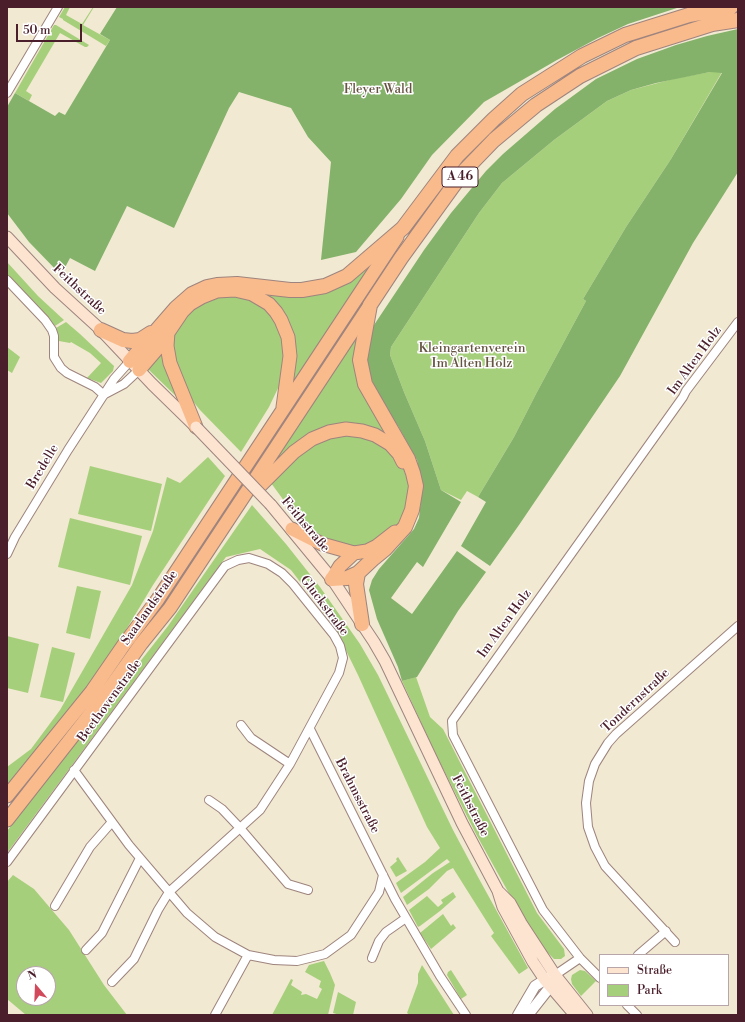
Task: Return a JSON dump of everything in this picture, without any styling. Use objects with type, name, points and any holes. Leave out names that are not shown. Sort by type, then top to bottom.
[{"type":"highway","name":"A 46","points":[[403,228],[457,156],[494,119],[522,94],[582,56],[626,35],[689,15],[731,7]]},
{"type":"highway","name":"A 46","points":[[370,305],[405,252],[464,171],[494,140],[536,105],[580,76],[636,48],[712,24],[738,20]]},
{"type":"highway","points":[[101,330],[123,340],[140,340],[164,329],[176,308],[192,294],[217,285],[237,284],[290,290],[314,289],[325,286],[347,276],[403,228]]},
{"type":"highway","name":"Saarlandstraße","points":[[7,796],[92,691],[158,599],[403,228]]},
{"type":"highway","points":[[134,366],[164,329],[190,304],[212,293],[226,290],[234,290],[252,294],[270,304],[281,320],[289,344],[290,356],[282,411]]},
{"type":"highway","points":[[233,513],[370,305]]},
{"type":"highway","points":[[332,580],[347,578],[358,573],[405,527],[412,510],[416,486],[408,459],[365,384],[360,360],[370,305]]},
{"type":"highway","points":[[164,329],[170,363],[196,427]]},
{"type":"highway","points":[[233,513],[277,468],[312,438],[329,432],[346,429],[362,431],[375,435],[390,444],[399,454],[407,469],[411,484],[411,497],[408,510],[402,525],[392,535],[377,546],[367,551],[354,553],[322,544],[292,529]]},
{"type":"highway","name":"Saarlandstraße","points":[[7,820],[105,695],[141,644],[170,608],[233,513]]},
{"type":"highway","points":[[332,580],[340,566],[354,553]]},
{"type":"highway","points":[[358,573],[356,584],[362,624]]},
{"type":"main road","name":"Feithstraße","points":[[7,237],[55,288],[101,330],[134,366],[196,427],[271,505],[332,580],[385,661],[459,816],[498,891],[503,907],[534,962],[575,1015]]},
{"type":"main road","name":"Feithstraße","points":[[550,981],[587,1015]]},
{"type":"street","points":[[7,93],[58,7]]},
{"type":"street","points":[[7,280],[45,320],[52,330],[54,357],[61,368],[67,373],[95,386],[104,395]]},
{"type":"street","name":"Im Alten Holz","points":[[599,977],[580,958],[543,910],[453,735],[452,720],[686,391],[738,322]]},
{"type":"street","name":"Bredelle","points":[[7,554],[15,537],[68,450],[114,379],[134,366]]},
{"type":"street","name":"Bredelle","points":[[104,395],[124,384],[134,366]]},
{"type":"street","name":"Gluckstraße","points":[[169,892],[260,810],[290,764],[310,729],[339,673],[343,658],[340,646],[334,635],[294,584],[282,573],[268,564],[249,558],[238,560]]},
{"type":"street","name":"Beethovenstraße","points":[[7,862],[214,580],[225,566],[238,560]]},
{"type":"street","name":"Tondernstraße","points":[[675,942],[605,866],[595,847],[588,827],[586,803],[589,781],[595,764],[608,743],[616,734],[738,626]]},
{"type":"street","points":[[241,725],[251,738],[290,764]]},
{"type":"street","name":"Brahmsstraße","points":[[310,729],[406,918],[440,976],[466,1015]]},
{"type":"street","points":[[74,770],[140,858],[186,913],[215,937],[248,955],[274,960],[297,961],[324,954],[351,935],[379,892],[383,875]]},
{"type":"street","points":[[209,800],[222,809],[240,828],[288,884],[308,890]]},
{"type":"street","points":[[55,906],[90,847],[112,822]]},
{"type":"street","points":[[86,950],[102,933],[140,858]]},
{"type":"street","points":[[112,982],[134,959],[158,910],[169,892]]},
{"type":"street","points":[[372,958],[380,941],[406,918]]},
{"type":"street","points":[[639,954],[666,932]]},
{"type":"street","points":[[216,1015],[248,955]]},
{"type":"street","points":[[518,1015],[535,986],[550,981],[580,958]]},
{"type":"street","points":[[528,1015],[550,981]]},
{"type":"street","points":[[628,1006],[637,1015]]},
{"type":"green space","points":[[65,7],[70,7],[66,15],[82,24],[94,7],[83,25],[110,40],[106,46],[59,17]]},
{"type":"green space","name":"Fleyer Wald","points":[[117,7],[680,7],[628,24],[598,38],[484,102],[432,155],[401,199],[356,252],[321,260],[331,162],[308,137],[291,108],[239,92],[229,108],[174,228],[127,206],[95,271],[70,258],[61,275],[29,242],[7,213],[7,107],[15,93],[55,116],[59,112],[65,115],[110,40],[100,34]]},
{"type":"green space","points":[[54,25],[89,45],[85,47],[60,33],[26,91],[32,95],[29,101],[15,93]]},
{"type":"green space","points":[[738,29],[738,172],[693,243],[620,376],[490,566],[461,546],[486,502],[478,497],[514,437],[586,301],[583,299],[626,227],[671,159],[722,73],[710,72],[656,83],[631,90],[607,101],[554,140],[502,183],[479,213],[391,347],[390,355],[425,441],[441,490],[461,502],[423,567],[417,562],[391,598],[412,614],[457,551],[486,572],[458,611],[417,677],[402,681],[398,667],[377,619],[369,590],[372,580],[379,569],[414,529],[419,518],[422,489],[417,460],[398,426],[388,412],[374,386],[369,372],[367,361],[371,332],[374,325],[424,250],[451,213],[486,171],[503,154],[555,109],[596,79],[637,59],[676,45]]},
{"type":"green space","name":"Kleingartenverein Im Alten Holz","points":[[710,72],[722,72],[671,159],[626,227],[583,299],[586,301],[514,437],[478,497],[467,491],[461,500],[441,490],[425,441],[390,355],[391,347],[479,213],[502,183],[554,140],[607,101],[631,90],[677,78]]},
{"type":"green space","points":[[373,261],[289,389],[295,365],[273,301],[263,293],[287,296]]},
{"type":"green space","points":[[7,262],[38,296],[64,320],[55,326],[7,275]]},
{"type":"green space","points":[[214,295],[246,295],[274,315],[285,346],[281,382],[269,407],[241,452],[200,410],[187,394],[176,374],[171,342],[181,318]]},
{"type":"green space","points":[[66,322],[114,366],[113,371],[101,383],[87,378],[101,363],[90,353],[71,342],[59,341],[56,328]]},
{"type":"green space","points":[[359,331],[362,391],[371,409],[387,433],[386,435],[370,427],[348,423],[295,444],[271,465]]},
{"type":"green space","points":[[7,347],[20,357],[12,373],[7,370]]},
{"type":"green space","points":[[162,349],[182,402],[148,369]]},
{"type":"green space","points":[[348,434],[379,441],[401,463],[408,481],[408,498],[399,523],[392,532],[365,547],[345,548],[317,535],[293,513],[271,483],[304,451],[325,439]]},
{"type":"green space","points":[[208,457],[225,476],[153,585],[112,653],[85,691],[7,791],[7,767],[31,749],[60,710],[132,585],[153,531],[167,477],[180,483]]},
{"type":"green space","points":[[90,466],[162,484],[151,531],[78,514]]},
{"type":"green space","points":[[252,505],[286,544],[320,587],[360,644],[378,675],[453,830],[528,968],[519,974],[491,936],[494,933],[453,868],[447,871],[429,889],[407,905],[403,897],[433,873],[450,862],[447,859],[401,893],[396,883],[425,862],[440,848],[427,827],[358,675],[334,626],[291,570],[260,549],[226,557],[7,853],[7,831],[168,626]]},
{"type":"green space","points":[[70,518],[142,536],[130,585],[58,567]]},
{"type":"green space","points":[[77,586],[101,591],[90,639],[66,633]]},
{"type":"green space","points":[[7,636],[39,644],[28,693],[7,688]]},
{"type":"green space","points":[[52,647],[75,653],[63,702],[40,697]]},
{"type":"green space","points":[[416,677],[430,717],[443,729],[537,913],[564,949],[565,956],[561,959],[554,959],[544,949],[521,915],[476,834],[436,755],[402,681]]},
{"type":"green space","points":[[398,857],[407,871],[396,877],[390,867],[397,861],[396,859]]},
{"type":"green space","points":[[13,875],[34,889],[69,930],[104,985],[127,1015],[26,1015],[7,999],[7,882]]},
{"type":"green space","points":[[453,892],[456,897],[418,927],[409,910],[427,896],[438,907],[443,903],[441,900]]},
{"type":"green space","points":[[443,914],[451,926],[453,924],[456,928],[431,949],[420,933]]},
{"type":"green space","points":[[324,961],[335,985],[328,1015],[272,1015],[291,979],[293,980],[291,985],[302,992],[301,995],[306,994],[317,999],[322,989],[319,987],[321,981],[305,972],[309,965]]},
{"type":"green space","points":[[422,965],[454,1015],[410,1015],[407,1013],[418,983],[418,974]]},
{"type":"green space","points":[[451,970],[467,995],[461,999],[447,975]]},
{"type":"green space","points":[[580,970],[585,971],[596,981],[581,996],[572,984],[571,979],[572,975]]},
{"type":"green space","points":[[338,992],[356,1002],[353,1015],[340,1015],[333,1013]]}]
